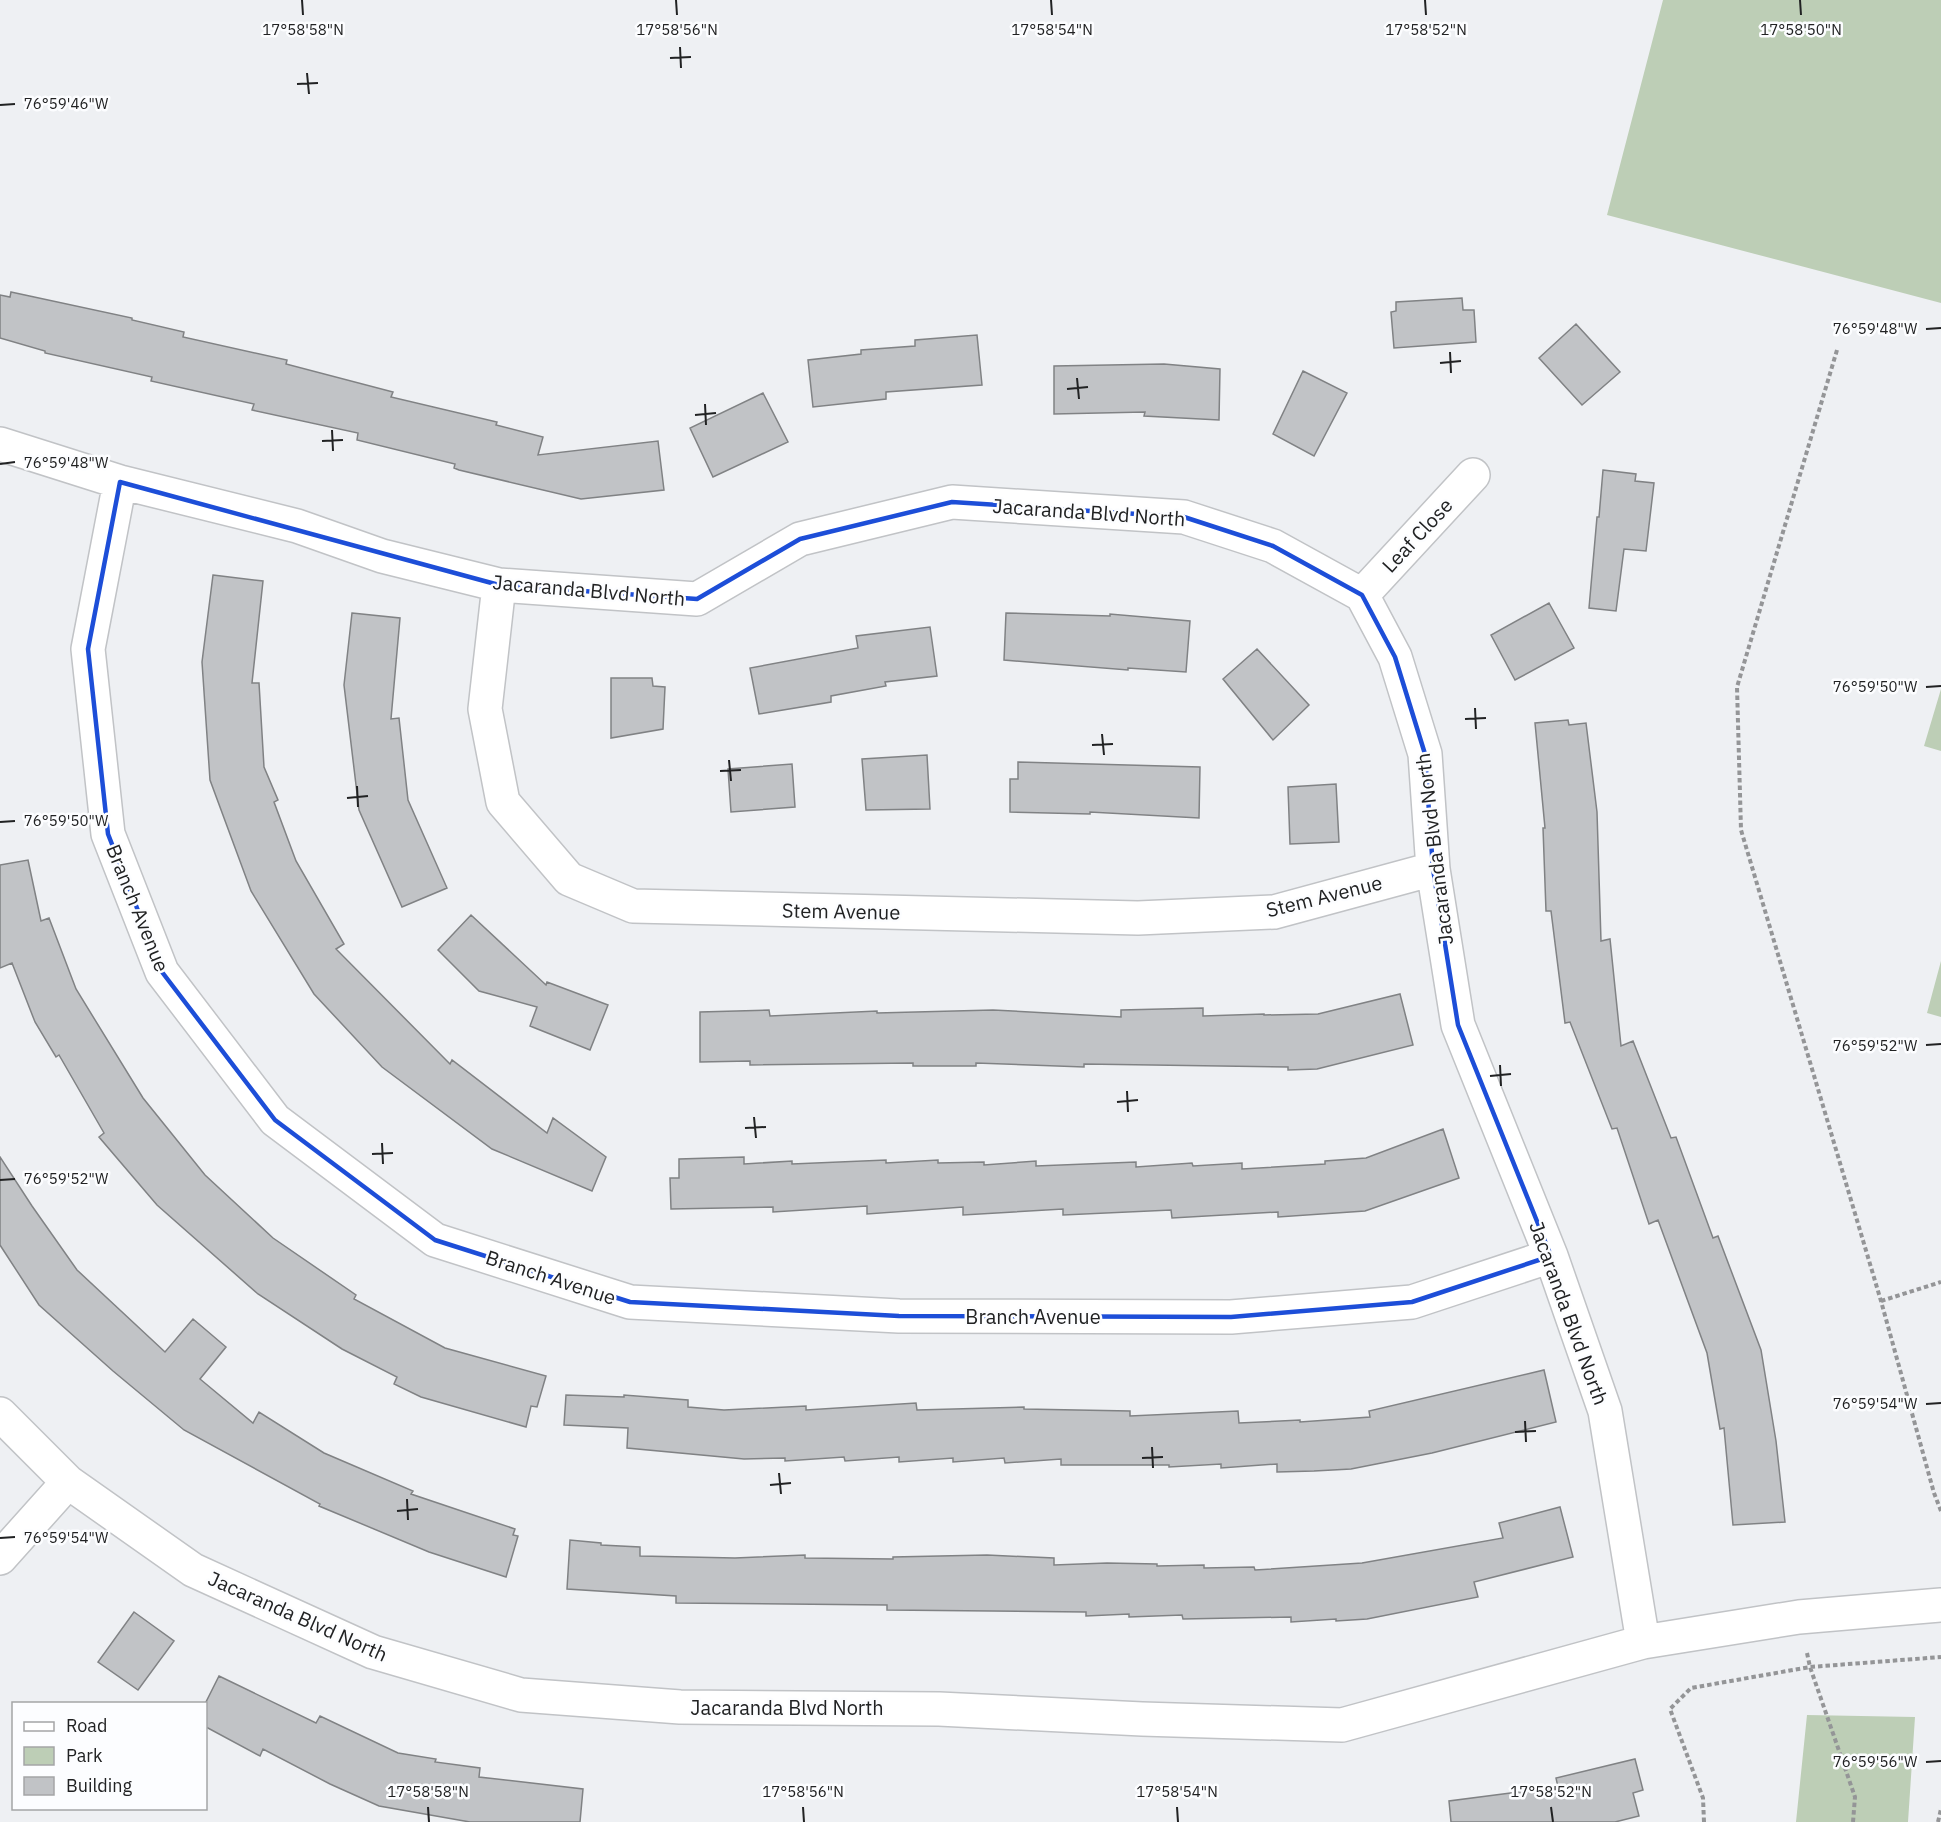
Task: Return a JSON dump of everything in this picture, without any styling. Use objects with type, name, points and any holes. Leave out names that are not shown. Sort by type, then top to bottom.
[{"type":"street","name":"Jacaranda Blvd North","points":[[0,444],[120,482],[297,526],[382,556],[499,585],[697,599],[800,539],[951,502],[1184,517],[1273,546],[1362,595],[1395,657],[1425,754],[1433,869],[1458,1025],[1551,1256],[1605,1411],[1643,1642]]},
{"type":"street","name":"Leaf Close","points":[[1362,595],[1473,475]]},
{"type":"street","name":"Branch Avenue","points":[[120,482],[88,649],[108,834],[162,972],[275,1120],[435,1240],[630,1302],[899,1316],[1231,1317],[1412,1302],[1551,1256]]},
{"type":"street","name":"Stem Avenue","points":[[499,585],[485,709],[503,802],[569,879],[633,906],[1138,918],[1274,912],[1433,869]]},
{"type":"street","name":"Jacaranda Blvd North","points":[[0,1414],[68,1482],[193,1570],[373,1652],[521,1695],[680,1707],[939,1708],[1142,1719],[1342,1725],[1643,1642],[1799,1617],[1941,1605]]},
{"type":"street","points":[[0,1558],[68,1482]]},
{"type":"path","points":[[1836,350],[1737,687],[1741,830],[1941,1511]]},
{"type":"path","points":[[1881,1301],[1941,1282]]},
{"type":"path","points":[[1799,1617],[1810,1667],[1856,1797],[1853,1822]]},
{"type":"path","points":[[1704,1822],[1703,1798],[1670,1709],[1691,1688],[1810,1667],[1941,1657]]},
{"type":"path","points":[[1938,1822],[1941,1809]]},
{"type":"highlighted area","points":[[120,482],[499,585],[697,599],[800,539],[952,502],[1184,517],[1273,546],[1362,595],[1395,657],[1425,754],[1433,869],[1458,1025],[1551,1256],[1412,1302],[1231,1317],[899,1316],[630,1302],[435,1240],[275,1120],[162,972],[108,834],[88,649]]},
{"type":"green space","points":[[1663,0],[1941,0],[1941,303],[1607,215]]},
{"type":"green space","points":[[1941,689],[1941,751],[1924,746]]},
{"type":"green space","points":[[1941,961],[1941,1017],[1927,1013]]},
{"type":"green space","points":[[1807,1715],[1915,1717],[1908,1822],[1796,1822]]},
{"type":"building","points":[[11,292],[132,318],[132,320],[184,332],[183,337],[287,360],[286,364],[393,392],[391,397],[497,422],[496,425],[543,437],[538,455],[658,441],[664,490],[581,499],[459,470],[454,468],[455,464],[357,440],[358,433],[252,410],[254,404],[151,381],[152,377],[45,353],[45,351],[0,338],[0,295],[10,297]]},
{"type":"building","points":[[1462,298],[1463,310],[1474,310],[1476,342],[1394,348],[1391,312],[1396,311],[1396,302]]},
{"type":"building","points":[[1576,324],[1620,372],[1582,405],[1539,358]]},
{"type":"building","points":[[977,335],[982,385],[886,392],[886,399],[813,407],[808,360],[861,354],[861,350],[915,346],[915,340]]},
{"type":"building","points":[[1164,364],[1220,369],[1219,420],[1144,416],[1145,412],[1054,414],[1054,366]]},
{"type":"building","points":[[1303,371],[1347,393],[1314,456],[1273,434]]},
{"type":"building","points":[[763,393],[788,442],[713,477],[690,428]]},
{"type":"building","points":[[1603,470],[1636,474],[1635,481],[1654,483],[1646,551],[1624,549],[1616,611],[1589,608]]},
{"type":"building","points":[[213,575],[263,581],[252,683],[259,683],[264,767],[278,800],[274,802],[296,861],[344,944],[336,949],[450,1064],[452,1060],[547,1133],[553,1118],[606,1157],[592,1191],[492,1149],[382,1067],[314,994],[251,891],[210,780],[202,662]]},
{"type":"building","points":[[1549,603],[1574,648],[1515,680],[1491,635]]},
{"type":"building","points":[[352,613],[400,618],[391,719],[399,718],[408,800],[447,888],[402,907],[359,810],[344,685]]},
{"type":"building","points":[[1006,613],[1110,616],[1110,614],[1190,621],[1186,672],[1128,668],[1128,670],[1004,660]]},
{"type":"building","points":[[930,627],[937,676],[885,682],[886,686],[831,696],[831,702],[759,714],[750,668],[858,648],[856,636]]},
{"type":"building","points":[[1257,649],[1309,705],[1273,740],[1223,679]]},
{"type":"building","points":[[611,678],[652,678],[653,686],[665,687],[663,729],[611,738]]},
{"type":"building","points":[[1568,720],[1569,725],[1586,723],[1597,812],[1601,941],[1610,939],[1621,1046],[1633,1041],[1671,1138],[1676,1137],[1713,1238],[1718,1236],[1761,1350],[1776,1441],[1785,1522],[1733,1525],[1724,1428],[1720,1429],[1707,1353],[1658,1220],[1649,1224],[1617,1128],[1612,1129],[1570,1022],[1565,1023],[1551,911],[1546,911],[1543,828],[1545,828],[1535,723]]},
{"type":"building","points":[[927,755],[930,809],[866,810],[862,759]]},
{"type":"building","points":[[1018,762],[1200,767],[1199,818],[1090,812],[1090,814],[1010,812],[1010,779],[1018,779]]},
{"type":"building","points":[[792,764],[795,807],[731,812],[728,769]]},
{"type":"building","points":[[1336,784],[1339,842],[1290,844],[1288,787]]},
{"type":"building","points":[[28,860],[41,921],[49,918],[76,989],[143,1098],[205,1175],[273,1238],[356,1295],[354,1299],[445,1348],[546,1376],[537,1407],[531,1406],[526,1427],[421,1397],[394,1384],[397,1377],[342,1349],[258,1294],[157,1205],[99,1137],[104,1133],[59,1055],[56,1057],[35,1022],[12,963],[0,968],[0,865]]},
{"type":"building","points":[[471,915],[546,985],[547,982],[608,1005],[590,1050],[530,1026],[537,1007],[479,991],[438,950]]},
{"type":"building","points":[[1400,994],[1413,1045],[1317,1069],[1084,1064],[1084,1067],[976,1063],[976,1066],[913,1066],[913,1063],[750,1065],[750,1061],[700,1062],[700,1012],[769,1010],[770,1016],[877,1011],[877,1013],[993,1010],[1121,1017],[1121,1010],[1203,1008],[1203,1016],[1318,1014]]},
{"type":"building","points":[[1443,1129],[1459,1178],[1365,1211],[1278,1217],[1278,1212],[1172,1218],[1171,1210],[1063,1215],[1063,1209],[963,1215],[963,1207],[867,1214],[867,1206],[773,1212],[773,1207],[671,1209],[670,1178],[679,1178],[679,1159],[744,1157],[744,1164],[792,1161],[792,1164],[938,1160],[938,1163],[984,1162],[984,1165],[1036,1161],[1036,1166],[1136,1162],[1136,1167],[1192,1163],[1193,1166],[1242,1163],[1242,1169],[1325,1164],[1325,1161],[1366,1158]]},
{"type":"building","points":[[0,1157],[77,1270],[165,1352],[193,1319],[226,1347],[200,1379],[253,1423],[259,1412],[324,1453],[413,1491],[411,1494],[515,1529],[513,1535],[518,1536],[506,1577],[429,1552],[319,1506],[320,1504],[184,1430],[39,1305],[0,1245]]},
{"type":"building","points":[[1544,1370],[1556,1422],[1432,1453],[1351,1469],[1277,1472],[1277,1464],[1221,1468],[1221,1464],[1169,1467],[1169,1465],[1061,1465],[1061,1459],[1005,1463],[1004,1458],[953,1462],[953,1458],[899,1462],[899,1457],[845,1461],[844,1457],[785,1461],[785,1458],[744,1459],[627,1448],[628,1428],[564,1425],[566,1395],[624,1397],[624,1395],[688,1400],[688,1407],[724,1410],[806,1406],[806,1410],[916,1403],[917,1410],[1024,1407],[1024,1409],[1130,1411],[1130,1416],[1238,1411],[1239,1423],[1300,1420],[1300,1422],[1370,1417],[1369,1411]]},
{"type":"building","points":[[1560,1507],[1573,1557],[1474,1582],[1478,1597],[1367,1619],[1291,1622],[1291,1617],[1183,1619],[1182,1615],[1086,1616],[1086,1612],[887,1610],[887,1605],[676,1603],[676,1596],[567,1589],[570,1540],[601,1543],[601,1545],[640,1547],[640,1556],[735,1558],[805,1555],[805,1558],[893,1559],[893,1557],[987,1555],[1054,1558],[1054,1565],[1107,1563],[1157,1564],[1157,1566],[1204,1565],[1204,1568],[1254,1567],[1255,1570],[1362,1563],[1503,1538],[1499,1523]]},
{"type":"building","points":[[134,1612],[174,1641],[138,1690],[98,1662]]},
{"type":"building","points":[[219,1676],[316,1723],[320,1716],[398,1753],[436,1759],[435,1762],[480,1768],[479,1777],[583,1789],[580,1822],[470,1822],[379,1806],[330,1784],[263,1749],[260,1756],[207,1728],[206,1702]]},
{"type":"building","points":[[1635,1759],[1643,1790],[1633,1793],[1639,1816],[1615,1822],[1451,1822],[1449,1801],[1558,1787],[1556,1778]]}]
